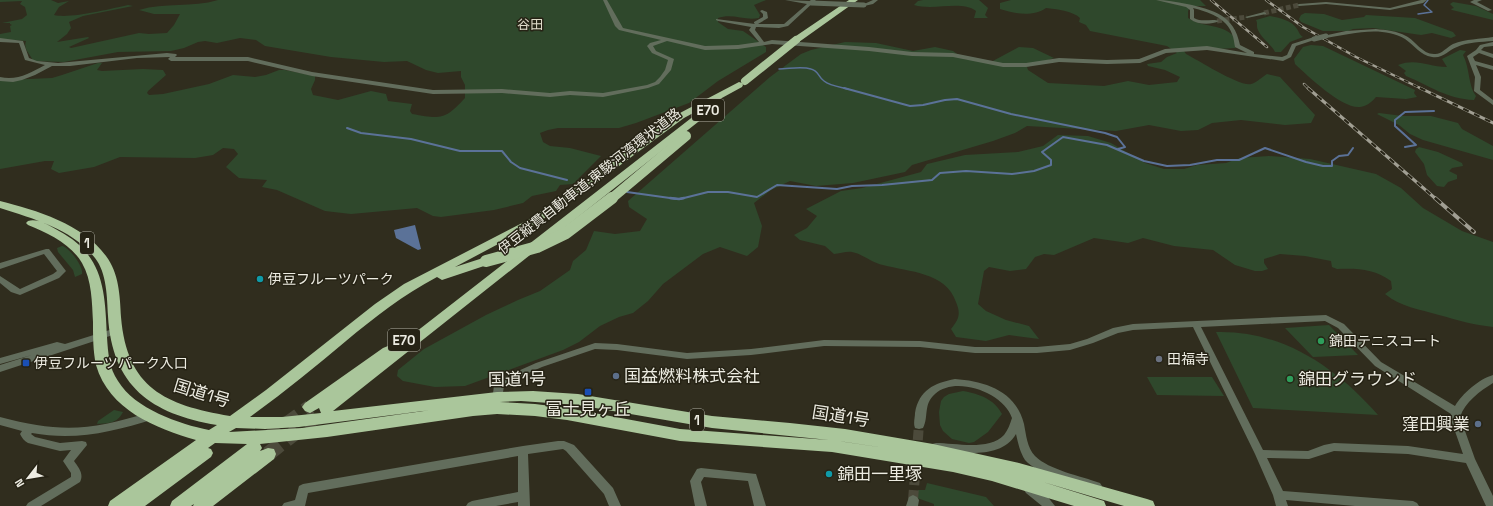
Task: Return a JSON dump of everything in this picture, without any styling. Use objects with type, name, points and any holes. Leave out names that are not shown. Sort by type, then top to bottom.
[{"type":"highway","points":[[236,423],[402,298],[434,279],[486,261],[537,247],[566,234],[598,209],[682,135],[725,101],[742,83],[796,40],[852,1]]},
{"type":"highway","points":[[132,506],[393,298],[452,263],[509,235],[547,212],[688,111],[742,83]]},
{"type":"highway","name":"伊豆縦貫自動車道;東駿河湾環状道路","points":[[326,409],[539,242],[682,135]]},
{"type":"highway","name":"国道1号","points":[[0,204],[34,215],[67,229],[86,241],[101,258],[109,272],[116,331],[122,358],[139,385],[154,397],[170,406],[196,415],[236,423],[259,424],[319,420],[497,402],[562,398],[713,422],[802,430],[907,446],[950,454],[1041,475],[1147,506]]},
{"type":"highway","name":"国道1号","points":[[0,211],[38,225],[68,240],[86,259],[93,272],[97,291],[100,337],[104,367],[109,379],[118,393],[131,404],[164,423],[218,438],[308,433],[497,402],[680,435],[832,446],[953,465],[992,474],[1098,506]]},
{"type":"highway","name":"伊豆縦貫自動車道;東駿河湾環状道路","points":[[310,407],[499,273]]},
{"type":"highway","points":[[116,506],[218,438]]},
{"type":"highway","points":[[178,506],[261,451],[201,506]]},
{"type":"street","points":[[605,0],[619,27],[700,47],[738,47],[772,42],[869,49],[912,54],[953,55],[1002,65],[1026,65],[1041,61],[1060,60],[1107,62],[1140,61],[1165,51],[1207,48],[1277,59],[1286,58],[1289,56],[1294,45],[1326,36],[1354,32],[1390,32],[1407,38],[1426,54],[1437,56],[1444,54],[1449,47],[1458,44],[1493,39]]},
{"type":"street","points":[[787,0],[864,5],[876,0]]},
{"type":"street","points":[[1158,0],[1208,10],[1215,13],[1228,23],[1235,34],[1237,46],[1260,56]]},
{"type":"street","points":[[1299,5],[1326,3],[1390,9],[1425,0]]},
{"type":"street","points":[[1480,0],[1472,2],[1492,11]]},
{"type":"street","points":[[800,4],[810,2]]},
{"type":"street","points":[[718,20],[754,26],[788,25],[810,2]]},
{"type":"street","points":[[1188,7],[1192,10],[1192,18],[1195,20],[1201,22],[1217,21]]},
{"type":"street","points":[[748,25],[766,18],[765,13],[762,11]]},
{"type":"street","points":[[1247,17],[1264,13]]},
{"type":"street","points":[[754,26],[752,30],[762,43]]},
{"type":"street","points":[[0,40],[21,42],[27,59],[34,62],[52,64],[82,63],[120,58],[174,55],[171,59],[248,59],[312,74],[433,92],[502,91],[550,95],[570,93],[598,95],[640,88],[659,81],[668,70],[671,59],[654,52],[650,46],[666,39]]},
{"type":"street","points":[[1491,102],[1477,91],[1478,77],[1470,56],[1478,51],[1482,46],[1493,44]]},
{"type":"street","points":[[1478,51],[1493,56]]},
{"type":"street","points":[[1472,62],[1493,68]]},
{"type":"street","points":[[0,79],[5,81],[28,76],[52,64]]},
{"type":"street","points":[[0,266],[46,251],[62,270],[61,273],[56,276],[20,292],[2,283]]},
{"type":"street","points":[[497,402],[499,385],[503,381],[540,365],[595,346],[617,347],[687,356],[751,352],[824,343],[920,344],[975,350],[1037,350],[1070,347],[1116,330],[1134,327],[1326,318],[1333,320],[1341,326],[1378,364],[1456,412]]},
{"type":"street","points":[[1196,325],[1260,454],[1279,495],[1282,506]]},
{"type":"street","points":[[0,368],[116,331]]},
{"type":"street","points":[[0,361],[57,345],[64,348]]},
{"type":"street","points":[[1492,506],[1470,459],[1455,417],[1456,412],[1472,394],[1493,378]]},
{"type":"street","points":[[920,425],[920,414],[924,400],[932,391],[941,386],[962,382],[993,390],[1000,394],[1014,409],[1023,438],[1025,453],[1033,461],[1043,467],[1080,479],[1126,499]]},
{"type":"street","points":[[0,421],[54,433],[80,433],[118,426],[150,416]]},
{"type":"street","points":[[907,446],[978,449],[993,446],[1005,440],[1012,432],[1017,419]]},
{"type":"street","points":[[30,428],[25,434],[32,440],[60,447],[82,445],[68,461],[76,472],[76,479],[32,506]]},
{"type":"street","points":[[295,505],[303,489],[523,450],[564,445],[570,448],[609,492],[615,506]]},
{"type":"street","points":[[1260,454],[1309,455],[1334,447],[1408,450],[1470,459]]},
{"type":"street","points":[[472,506],[523,501],[523,450]]},
{"type":"street","points":[[701,506],[695,481],[701,472],[752,477],[760,506]]},
{"type":"street","points":[[992,474],[1036,493],[1049,506]]},
{"type":"street","points":[[1279,495],[1414,506]]},
{"type":"green space","points":[[0,0],[51,0],[58,3],[69,1],[59,7],[54,15],[61,16],[90,13],[128,5],[133,6],[83,16],[69,22],[71,28],[67,34],[57,42],[89,38],[69,47],[71,48],[139,33],[167,33],[174,25],[180,14],[154,14],[139,10],[159,6],[198,4],[218,0],[766,0],[754,5],[760,15],[759,18],[749,19],[728,16],[718,18],[718,22],[728,29],[743,31],[766,47],[766,52],[718,81],[689,103],[636,123],[619,128],[558,128],[540,133],[543,142],[550,146],[570,148],[601,156],[573,184],[560,185],[556,191],[532,196],[523,203],[494,210],[441,217],[433,216],[417,208],[351,214],[325,211],[277,190],[262,187],[267,180],[239,178],[226,167],[238,154],[234,149],[223,148],[213,155],[195,158],[120,157],[94,167],[59,173],[51,169],[54,161],[45,161],[0,169],[0,79],[52,78],[98,63],[102,63],[97,70],[102,71],[143,69],[163,70],[166,75],[148,91],[147,93],[149,95],[163,94],[209,84],[233,75],[255,77],[279,70],[285,70],[315,76],[311,89],[313,95],[338,100],[371,91],[386,94],[388,101],[412,104],[410,111],[412,114],[436,117],[447,114],[465,98],[465,85],[461,77],[461,71],[438,73],[426,70],[407,61],[384,62],[331,57],[265,46],[256,40],[240,38],[217,43],[205,41],[198,42],[184,48],[171,51],[118,52],[64,62],[33,61],[25,47],[26,41],[0,39],[0,34],[11,32],[10,26],[12,25],[10,23],[2,23],[22,19],[27,15],[25,7],[20,4],[22,1],[0,2]]},
{"type":"green space","points":[[979,0],[988,8],[985,15],[988,18],[974,18],[976,11],[963,6],[922,7],[914,5],[918,1]]},
{"type":"green space","points":[[1011,0],[1200,0],[1206,6],[1191,6],[1188,11],[1188,18],[1195,22],[1229,32],[1235,37],[1240,45],[1235,48],[1184,51],[1186,54],[1229,77],[1246,84],[1251,84],[1267,74],[1280,77],[1315,115],[1311,123],[1285,125],[1241,120],[1212,123],[1198,130],[1181,131],[1149,125],[1116,131],[1027,126],[1015,133],[993,141],[912,165],[905,172],[853,183],[816,186],[790,181],[771,190],[754,203],[762,226],[758,247],[747,256],[720,247],[703,254],[663,284],[648,301],[633,313],[619,317],[600,326],[579,342],[563,350],[465,386],[435,387],[403,381],[397,376],[398,370],[424,349],[486,315],[540,291],[570,270],[573,261],[586,250],[594,231],[615,234],[640,231],[647,219],[629,207],[628,201],[770,77],[801,54],[811,50],[845,42],[876,43],[913,51],[935,47],[953,51],[964,59],[991,62],[1019,47],[1033,48],[1054,58],[1027,67],[1028,70],[1048,83],[1104,86],[1128,81],[1149,85],[1177,82],[1180,77],[1165,70],[1148,66],[1147,64],[1161,62],[1167,57],[1177,53],[1167,46],[1090,31],[1086,25],[1079,22],[1080,18],[1064,11],[1046,8],[1035,13],[1024,14],[1000,9],[1000,3]]},
{"type":"green space","points":[[1453,2],[1476,6],[1493,14],[1493,20],[1452,10],[1451,9],[1454,8],[1450,4]]},
{"type":"green space","points":[[1305,13],[1324,14],[1342,20],[1364,17],[1366,15],[1415,18],[1453,32],[1456,36],[1451,38],[1432,33],[1421,35],[1373,28],[1353,29],[1348,31],[1323,31],[1301,22],[1299,19],[1301,15]]},
{"type":"green space","points":[[1270,16],[1292,23],[1303,37],[1290,42],[1281,52],[1275,52],[1257,29],[1256,20]]},
{"type":"green space","points":[[1311,45],[1323,46],[1415,90],[1414,93],[1417,97],[1406,99],[1376,97],[1369,104],[1360,107],[1344,103],[1326,91],[1295,64],[1294,59],[1303,47]]},
{"type":"green space","points":[[1460,50],[1466,51],[1463,55],[1467,65],[1473,92],[1476,96],[1474,100],[1447,95],[1431,88],[1406,76],[1404,73],[1406,71],[1398,65],[1411,62],[1447,67],[1442,59]]},
{"type":"green space","points":[[1377,114],[1403,116],[1431,116],[1458,123],[1462,129],[1493,146],[1493,160],[1423,140],[1410,134],[1399,125]]},
{"type":"green space","points":[[1058,135],[1088,136],[1111,143],[1145,163],[1164,169],[1184,169],[1197,165],[1226,163],[1240,158],[1269,156],[1310,159],[1376,174],[1401,188],[1423,208],[1462,231],[1493,242],[1493,327],[1466,322],[1404,305],[1385,294],[1392,289],[1391,281],[1385,277],[1366,270],[1337,269],[1332,267],[1331,261],[1305,256],[1280,254],[1264,259],[1264,263],[1268,269],[1255,271],[1235,265],[1213,250],[1174,246],[1143,238],[1128,243],[1094,238],[1054,255],[1044,254],[1035,257],[1026,269],[1010,271],[989,267],[984,271],[978,304],[986,311],[1006,320],[1029,326],[1039,339],[1009,335],[986,341],[956,337],[951,329],[956,322],[959,313],[958,306],[951,292],[935,279],[915,272],[879,264],[852,252],[834,254],[825,246],[800,240],[794,235],[807,228],[817,216],[806,209],[841,191],[862,188],[921,172],[927,164],[965,155],[1018,152],[1043,146]]},
{"type":"green space","points":[[1419,147],[1438,152],[1462,163],[1463,166],[1452,168],[1449,171],[1457,175],[1457,179],[1448,182],[1444,187],[1437,186],[1427,175],[1424,164],[1415,152]]},
{"type":"green space","points":[[62,246],[65,247],[75,258],[81,267],[82,274],[75,277],[73,270],[58,252],[57,248]]},
{"type":"green space","name":"錦田テニスコート","points":[[1329,325],[1358,355],[1313,357],[1285,328]]},
{"type":"green space","name":"錦田グラウンド","points":[[1216,332],[1240,333],[1263,337],[1306,355],[1326,367],[1344,382],[1378,415],[1253,408]]},
{"type":"green space","points":[[1147,377],[1212,377],[1224,396],[1157,395]]},
{"type":"green space","points":[[963,391],[986,398],[995,404],[1002,414],[988,432],[974,442],[969,443],[952,439],[943,431],[940,425],[939,412],[941,401],[949,394]]},
{"type":"green space","points":[[114,410],[123,412],[118,419],[112,422],[97,424],[98,421]]},
{"type":"green space","points":[[927,483],[986,497],[994,506],[934,506],[934,504],[917,498],[918,490],[925,490]]},
{"type":"water","points":[[415,225],[421,249],[418,250],[396,238],[394,230]]},
{"type":"waterway","points":[[1418,14],[1432,12],[1424,5],[1428,0]]},
{"type":"waterway","points":[[779,69],[811,69],[816,71],[826,83],[846,88]]},
{"type":"waterway","points":[[846,88],[910,106],[957,99],[1011,114],[1105,133],[1117,137],[1125,147],[1118,149]]},
{"type":"waterway","points":[[1405,147],[1416,145],[1395,126],[1395,120],[1405,112],[1434,111]]},
{"type":"waterway","points":[[347,128],[361,133],[411,139],[460,151],[502,151],[511,162],[520,168],[567,180]]},
{"type":"waterway","points":[[684,198],[708,192],[728,192],[757,197],[777,185],[837,189],[852,186],[882,185],[932,180],[940,173],[966,171],[1012,174],[1034,171],[1051,165],[1051,160],[1042,152],[1063,137],[1107,145],[1144,161],[1167,166],[1190,165],[1217,160],[1239,160],[1265,148],[1306,162],[1323,166],[1332,166],[1332,161],[1339,156],[1348,155],[1353,148]]},
{"type":"waterway","points":[[627,192],[677,199]]},
{"type":"waterway","points":[[670,198],[684,198]]},
{"type":"waterway","points":[[680,199],[684,198]]},
{"type":"tunnel","points":[[1264,13],[1299,5]]},
{"type":"tunnel","points":[[1217,21],[1247,17]]},
{"type":"tunnel","points":[[268,438],[310,407]]},
{"type":"tunnel","points":[[268,454],[315,417]]},
{"type":"tunnel","points":[[913,500],[919,425]]},
{"type":"railway","points":[[1211,0],[1267,47]]},
{"type":"railway","points":[[1266,0],[1303,27],[1356,57],[1422,89]]},
{"type":"railway","points":[[1304,84],[1308,88]]},
{"type":"railway","points":[[1308,88],[1436,199]]},
{"type":"railway","points":[[1420,88],[1493,123]]},
{"type":"railway","points":[[1435,198],[1474,232]]},
{"type":"place","name":"伊豆フルーツパーク","points":[[260,279]]},
{"type":"place","name":"錦田テニスコート","points":[[1321,341]]},
{"type":"place","name":"田福寺","points":[[1159,359]]},
{"type":"place","name":"伊豆フルーツパーク入口","points":[[26,363]]},
{"type":"place","name":"国益燃料株式会社","points":[[616,376]]},
{"type":"place","name":"錦田グラウンド","points":[[1290,379]]},
{"type":"place","name":"富士見ヶ丘","points":[[588,392]]},
{"type":"place","name":"窪田興業","points":[[1478,424]]},
{"type":"place","name":"錦田一里塚","points":[[829,474]]},
{"type":"district","name":"谷田","points":[[530,24]]}]
